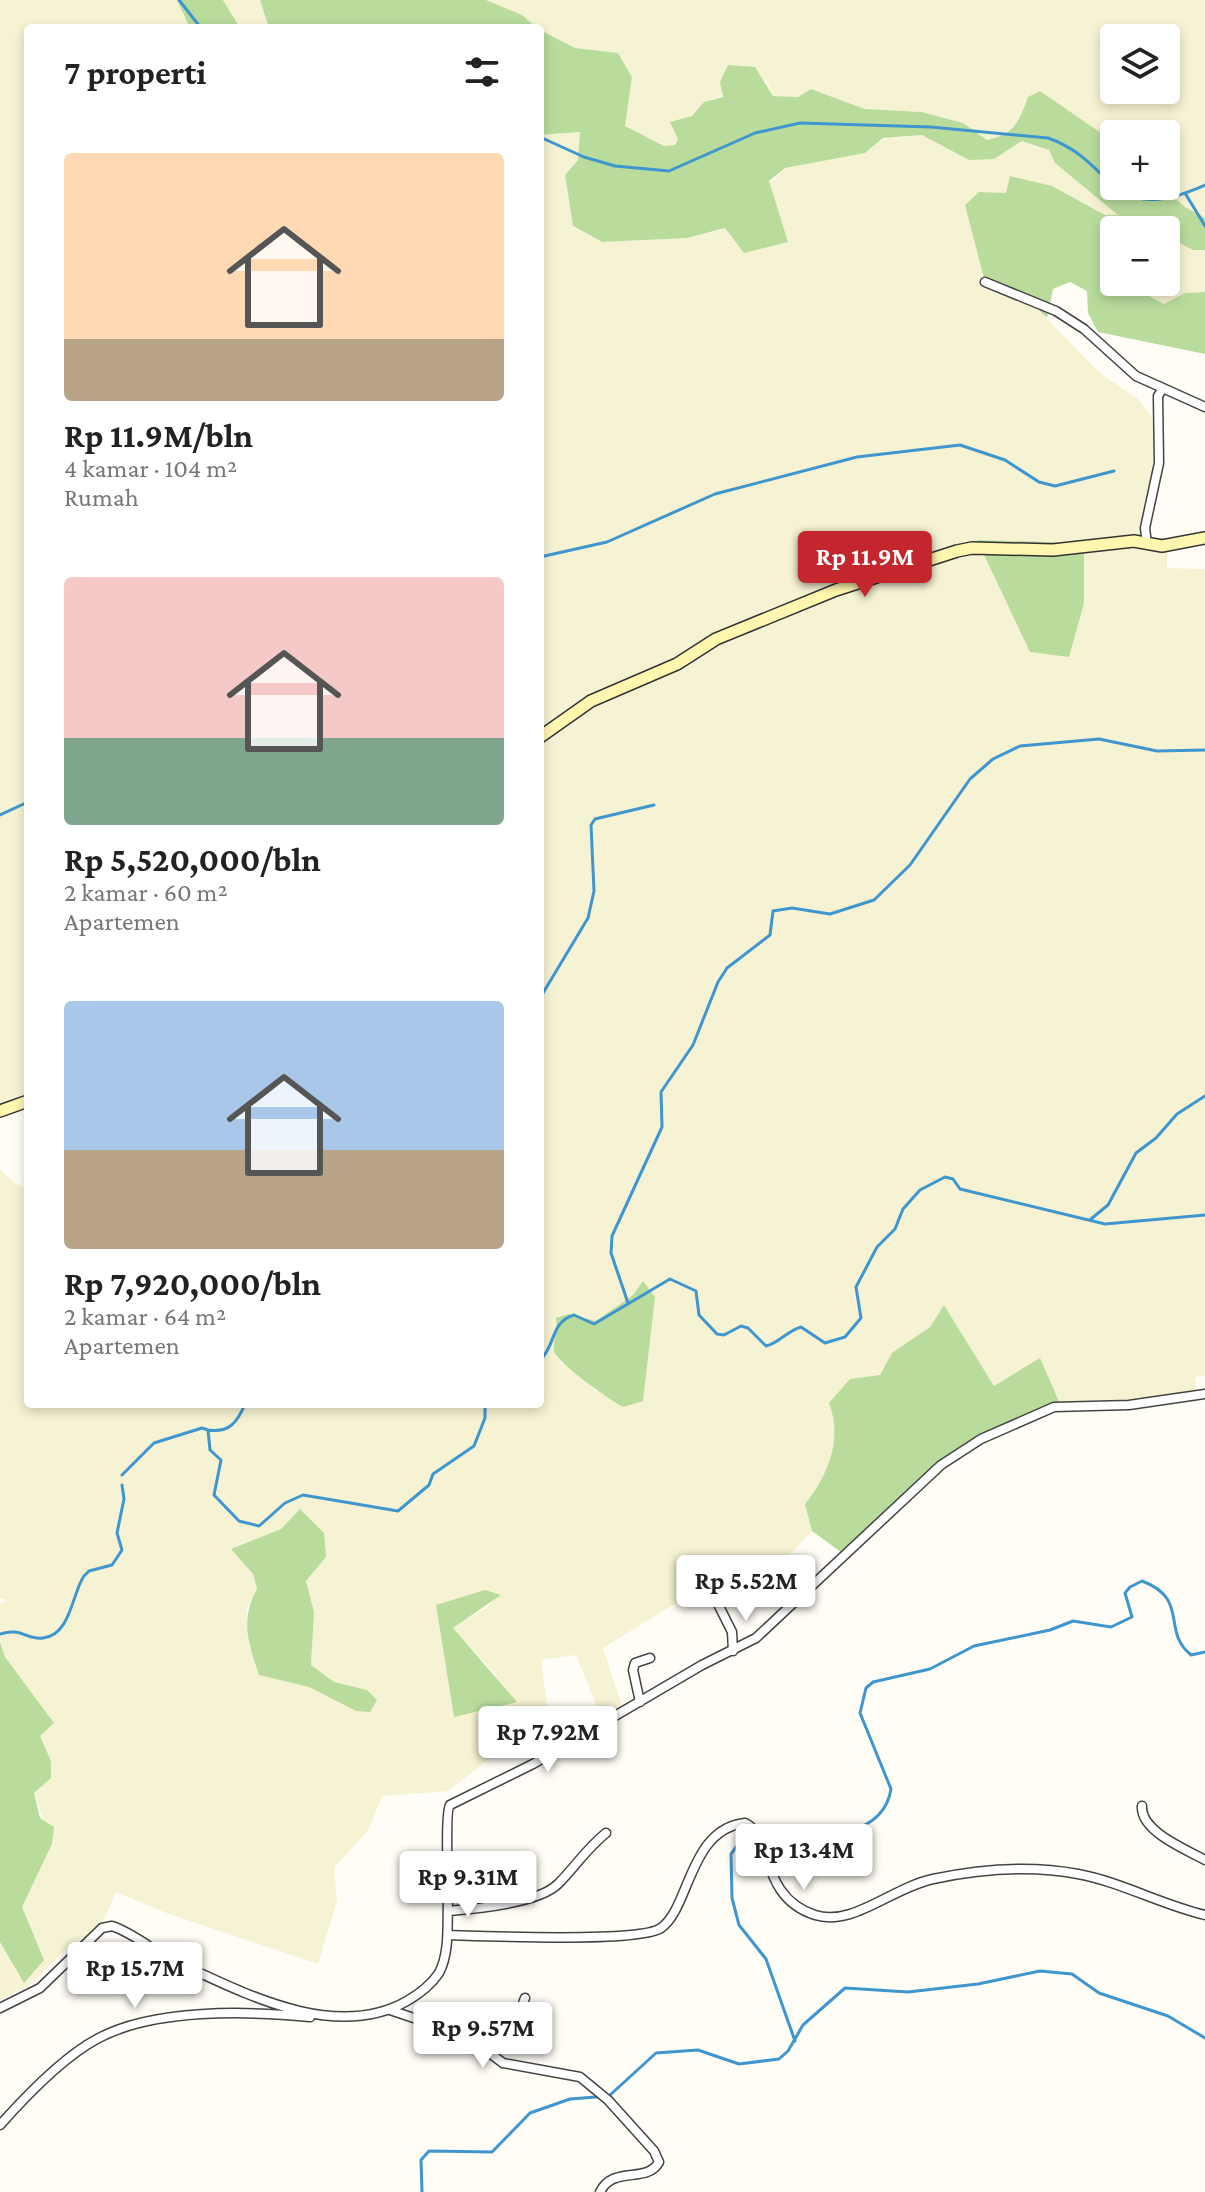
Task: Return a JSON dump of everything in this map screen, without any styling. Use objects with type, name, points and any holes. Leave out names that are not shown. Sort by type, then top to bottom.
[{"type":"street","points":[[985,282],[1056,311],[1084,329],[1136,376],[1205,407]]},
{"type":"street","points":[[1147,544],[1145,528],[1159,463],[1158,396],[1163,388]]},
{"type":"street","points":[[544,734],[591,701],[677,664],[716,639],[836,590],[957,551],[972,548],[1053,550],[1127,541],[1169,546],[1205,538]]},
{"type":"street","points":[[0,1111],[24,1102]]},
{"type":"street","points":[[0,2125],[38,2086],[100,2037],[166,2019],[226,2012],[357,2018],[390,2010],[429,1985],[442,1964],[448,1935],[449,1849],[445,1818],[450,1805],[533,1764],[756,1638],[941,1465],[981,1439],[1054,1407],[1129,1405],[1205,1394]]},
{"type":"street","points":[[717,1602],[735,1641],[733,1651]]},
{"type":"street","points":[[640,1702],[633,1670],[641,1659],[650,1658]]},
{"type":"street","points":[[1142,1806],[1141,1814],[1147,1824],[1205,1860]]},
{"type":"street","points":[[448,1935],[535,1938],[652,1933],[670,1919],[705,1849],[725,1829],[745,1823],[756,1832],[767,1868],[785,1897],[796,1907],[829,1918],[854,1914],[910,1884],[994,1869],[1078,1874],[1205,1915]]},
{"type":"street","points":[[448,1911],[500,1906],[553,1888],[584,1851],[606,1833]]},
{"type":"street","points":[[0,2008],[40,1988],[102,1928],[112,1926],[173,1961],[222,1983],[319,2017]]},
{"type":"street","points":[[467,2036],[514,2028],[525,1998]]},
{"type":"street","points":[[390,2010],[467,2036],[503,2063],[580,2077],[594,2086],[654,2151],[659,2162],[649,2172],[618,2175],[600,2192]]},
{"type":"shaded area","points":[[0,0],[177,0],[188,24],[24,24],[24,1107],[0,1116]]},
{"type":"shaded area","points":[[223,0],[260,0],[268,24],[238,24]]},
{"type":"shaded area","points":[[486,0],[1205,0],[1205,218],[1177,200],[1180,200],[1180,120],[1100,120],[1100,135],[1028,98],[1018,125],[1004,137],[987,140],[963,123],[922,112],[865,109],[811,89],[798,97],[773,96],[766,80],[704,102],[692,116],[671,122],[678,138],[675,145],[664,146],[624,126],[632,77],[618,53],[575,48],[544,33],[544,24],[533,24],[522,15]]},
{"type":"shaded area","points":[[581,132],[578,160],[565,175],[573,227],[602,242],[687,238],[726,228],[785,168],[865,153],[883,139],[922,135],[994,159],[1022,141],[1049,150],[1055,163],[1120,216],[1105,215],[1052,186],[1006,193],[979,192],[1024,296],[1101,374],[1138,399],[1154,420],[1156,441],[1141,545],[1167,549],[1167,568],[1205,569],[1205,1376],[1195,1377],[1197,1395],[1116,1406],[1060,1404],[994,1386],[944,1305],[930,1327],[892,1354],[880,1376],[850,1379],[825,1479],[806,1504],[812,1531],[774,1571],[676,1603],[603,1648],[622,1706],[602,1719],[576,1655],[541,1660],[548,1713],[448,1791],[382,1796],[369,1829],[334,1868],[337,1901],[318,1964],[169,1914],[116,1892],[101,1926],[70,1945],[30,1985],[0,2000],[0,1942],[24,1982],[44,1960],[22,1907],[52,1844],[34,1793],[51,1761],[39,1735],[54,1723],[5,1657],[0,1642],[0,1604],[6,1600],[0,1598],[0,1169],[13,1182],[24,1187],[24,1408],[544,1408],[544,135]],"holes":[[[644,1282],[597,1392],[577,1372],[561,1363],[554,1351],[558,1328],[568,1314],[596,1321],[633,1295]],[[300,1509],[326,1557],[306,1581],[314,1612],[311,1665],[334,1682],[367,1690],[356,1711],[309,1687],[259,1675],[249,1644],[246,1609],[258,1589],[253,1574],[232,1549],[281,1529]],[[500,1594],[486,1608],[452,1628],[497,1676],[454,1716],[436,1605]]]},
{"type":"shaded area","points":[[1180,243],[1193,250],[1205,250],[1205,292],[1180,296]]},
{"type":"shaded area","points":[[1149,296],[1179,296],[1164,304]]},
{"type":"green space","points":[[177,0],[223,0],[238,24],[188,24]]},
{"type":"green space","points":[[260,0],[486,0],[522,15],[532,24],[268,24]]},
{"type":"green space","points":[[544,32],[575,48],[618,53],[632,77],[625,126],[664,146],[675,145],[678,139],[670,122],[692,116],[704,102],[723,97],[720,82],[728,65],[755,67],[773,96],[798,97],[811,89],[865,109],[922,112],[963,123],[987,140],[1009,131],[1018,120],[1028,97],[1040,91],[1100,132],[1100,200],[1177,200],[1205,218],[1205,250],[1193,250],[1180,243],[1180,216],[1100,216],[1100,296],[1149,296],[1164,304],[1185,293],[1205,292],[1205,354],[1098,332],[1088,313],[1087,291],[1070,282],[1053,289],[1047,318],[1024,296],[985,282],[965,205],[979,192],[1006,193],[1010,176],[1052,186],[1105,215],[1118,215],[1055,163],[1049,150],[1022,141],[994,159],[969,160],[922,135],[883,138],[865,153],[785,168],[769,181],[788,242],[744,253],[725,228],[687,238],[602,242],[573,226],[565,175],[578,160],[580,132],[544,135]]},
{"type":"green space","points":[[977,540],[1084,543],[1084,603],[1069,657],[1030,652]]},
{"type":"green space","points":[[643,1281],[655,1297],[643,1401],[623,1407],[585,1381],[557,1356],[554,1351],[556,1318],[568,1314],[596,1321],[633,1295]]},
{"type":"green space","points":[[944,1305],[994,1386],[1040,1358],[1060,1404],[965,1446],[845,1555],[812,1531],[805,1504],[831,1456],[834,1430],[829,1403],[850,1379],[880,1375],[892,1353],[930,1327]]},
{"type":"green space","points":[[300,1509],[324,1533],[326,1557],[306,1581],[314,1612],[311,1665],[334,1682],[367,1690],[377,1700],[370,1712],[356,1711],[309,1687],[259,1675],[247,1621],[257,1589],[253,1574],[231,1549],[281,1529]]},
{"type":"green space","points":[[485,1590],[501,1595],[453,1628],[517,1702],[454,1717],[436,1605]]},
{"type":"green space","points":[[0,1642],[5,1657],[54,1723],[40,1736],[51,1761],[51,1778],[34,1793],[40,1818],[54,1827],[52,1844],[22,1907],[44,1960],[24,1983],[0,1942]]},
{"type":"waterway","points":[[179,0],[198,24]]},
{"type":"waterway","points":[[544,139],[584,157],[615,166],[669,171],[755,133],[800,123],[931,127],[1048,138],[1071,149],[1130,196],[1149,200],[1173,197],[1205,185]]},
{"type":"waterway","points":[[1185,193],[1205,226]]},
{"type":"waterway","points":[[544,556],[607,542],[715,494],[857,457],[960,445],[1005,460],[1039,482],[1055,486],[1114,471]]},
{"type":"waterway","points":[[628,1303],[611,1253],[612,1236],[662,1127],[661,1092],[693,1045],[718,982],[727,968],[770,935],[773,911],[792,908],[830,914],[874,900],[910,865],[970,779],[993,759],[1020,746],[1099,739],[1157,751],[1205,750]]},
{"type":"waterway","points":[[0,815],[24,804]]},
{"type":"waterway","points":[[544,991],[588,918],[594,891],[591,825],[595,819],[654,805]]},
{"type":"waterway","points":[[1091,1219],[1108,1205],[1136,1153],[1156,1138],[1177,1114],[1205,1096]]},
{"type":"waterway","points":[[544,1355],[566,1318],[574,1315],[594,1324],[670,1279],[696,1291],[699,1315],[717,1334],[724,1335],[741,1326],[748,1328],[766,1346],[801,1327],[825,1343],[845,1337],[861,1318],[856,1287],[877,1247],[895,1229],[903,1209],[920,1190],[945,1177],[953,1179],[960,1189],[1105,1224],[1205,1215]]},
{"type":"waterway","points":[[208,1430],[227,1428],[243,1408]]},
{"type":"waterway","points":[[122,1475],[154,1443],[202,1428],[208,1430],[210,1450],[221,1460],[214,1495],[239,1521],[259,1526],[285,1503],[303,1495],[398,1511],[429,1485],[433,1474],[474,1446],[485,1418],[485,1408]]},
{"type":"waterway","points":[[0,1634],[14,1632],[43,1638],[60,1629],[84,1576],[89,1571],[112,1565],[122,1550],[117,1533],[124,1499],[122,1485]]},
{"type":"waterway","points":[[795,2041],[766,1959],[739,1925],[732,1898],[731,1854],[742,1839],[830,1835],[870,1822],[884,1809],[891,1789],[860,1713],[866,1688],[873,1682],[930,1669],[974,1646],[1050,1630],[1073,1621],[1111,1627],[1132,1617],[1125,1593],[1142,1581],[1157,1588],[1166,1597],[1182,1646],[1191,1655],[1205,1652]]},
{"type":"waterway","points":[[422,2192],[421,2160],[429,2151],[492,2152],[530,2113],[570,2099],[609,2096],[656,2053],[698,2050],[739,2064],[779,2059],[788,2051],[803,2025],[845,1988],[908,1992],[978,1984],[1040,1971],[1072,1974],[1099,1993],[1168,2016],[1205,2038]]}]
